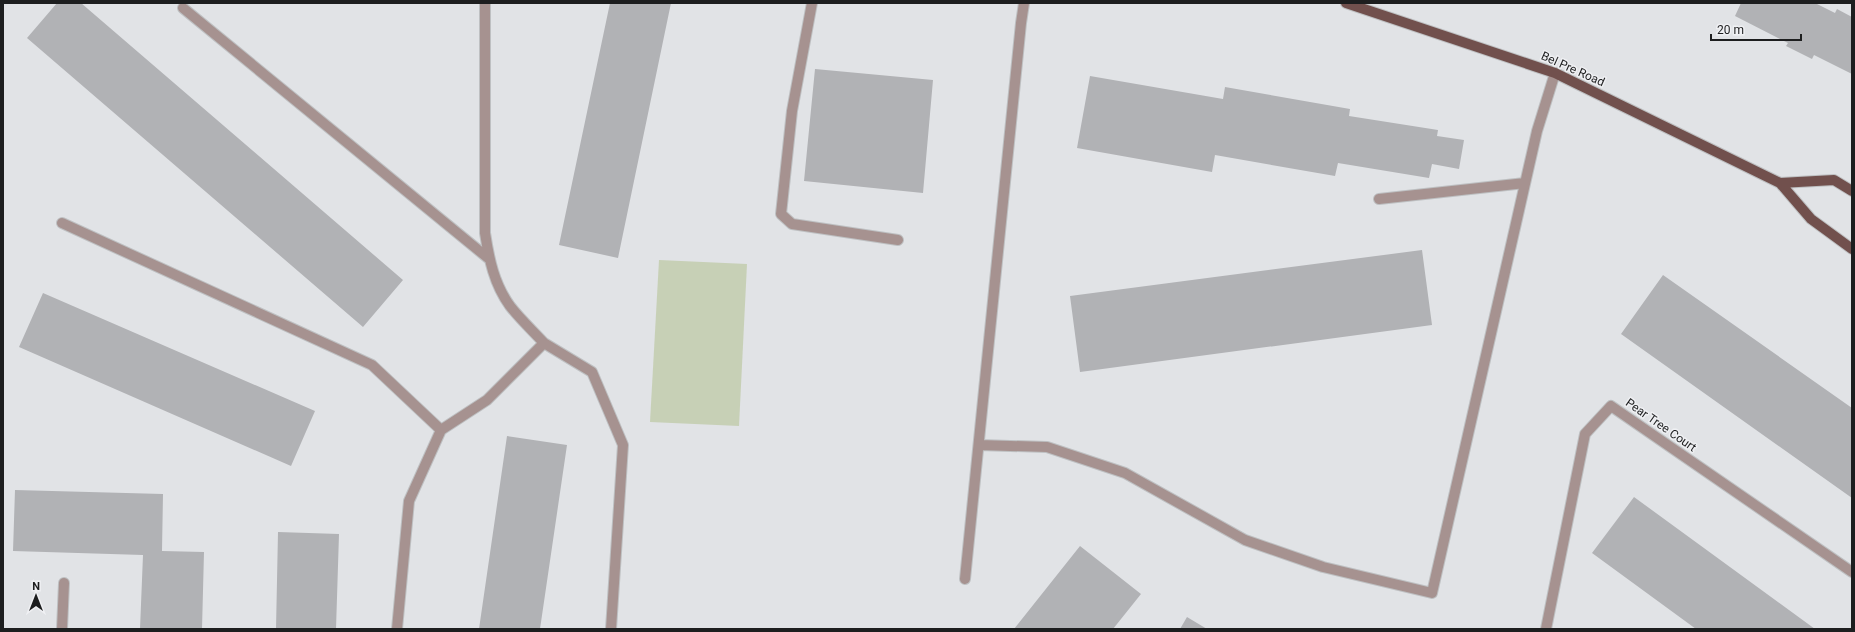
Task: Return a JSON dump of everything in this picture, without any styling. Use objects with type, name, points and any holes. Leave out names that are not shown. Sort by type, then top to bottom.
[{"type":"main road","name":"Bel Pre Road","points":[[1346,3],[1555,73],[1780,183],[1811,219],[1852,249]]},
{"type":"main road","name":"Bel Pre Road","points":[[1780,183],[1834,180],[1852,192]]},
{"type":"street","points":[[485,3],[485,233],[488,258],[494,276],[510,306],[544,343],[592,372],[623,445],[612,629]]},
{"type":"street","points":[[812,3],[792,111],[781,214],[792,224],[898,240]]},
{"type":"street","points":[[965,579],[1024,3]]},
{"type":"street","points":[[183,8],[488,258]]},
{"type":"street","points":[[979,445],[1047,447],[1125,473],[1245,540],[1323,567],[1432,593],[1537,131],[1555,73]]},
{"type":"street","points":[[1379,199],[1525,183]]},
{"type":"street","points":[[62,223],[372,365],[441,430]]},
{"type":"street","points":[[397,629],[409,500],[441,430],[487,400],[544,343]]},
{"type":"street","name":"Pear Tree Court","points":[[1546,629],[1585,434],[1610,406],[1852,572]]},
{"type":"street","points":[[62,629],[64,583]]},
{"type":"green space","points":[[659,260],[747,264],[739,426],[650,422]]},
{"type":"building","points":[[57,3],[81,3],[403,280],[363,327],[27,38]]},
{"type":"building","points":[[610,3],[671,3],[618,258],[559,245]]},
{"type":"building","points":[[1741,3],[1815,3],[1835,13],[1837,9],[1852,17],[1852,74],[1814,55],[1812,59],[1786,46],[1788,43],[1735,16]]},
{"type":"building","points":[[815,69],[933,80],[923,193],[804,181]]},
{"type":"building","points":[[1090,76],[1223,99],[1225,87],[1350,109],[1349,116],[1438,130],[1437,136],[1464,140],[1459,169],[1432,164],[1429,178],[1338,163],[1335,176],[1215,155],[1212,172],[1077,148]]},
{"type":"building","points":[[1422,250],[1432,325],[1080,372],[1070,296]]},
{"type":"building","points":[[1663,275],[1852,408],[1852,498],[1621,334]]},
{"type":"building","points":[[43,293],[315,411],[291,466],[19,347]]},
{"type":"building","points":[[507,436],[567,445],[540,629],[479,629]]},
{"type":"building","points":[[15,490],[163,494],[162,551],[204,552],[202,629],[140,629],[143,555],[13,551]]},
{"type":"building","points":[[1634,497],[1815,629],[1696,629],[1592,553]]},
{"type":"building","points":[[278,532],[339,534],[336,629],[276,629]]},
{"type":"building","points":[[1080,546],[1141,594],[1113,629],[1014,629]]},
{"type":"building","points":[[1187,617],[1207,629],[1180,629]]}]
